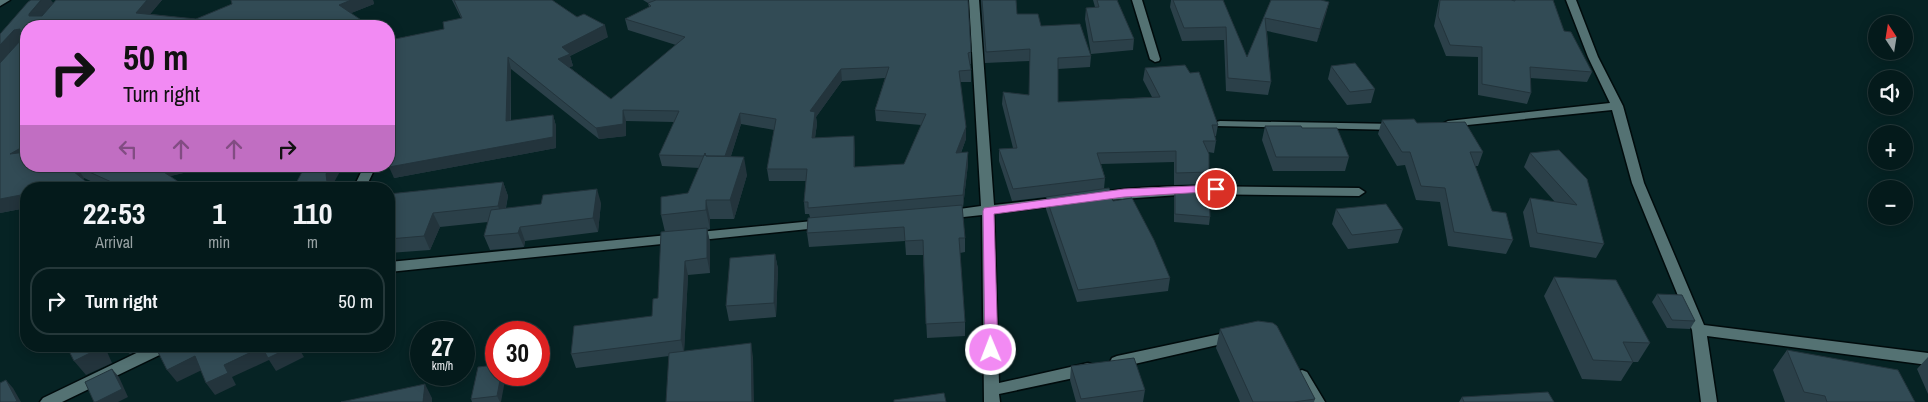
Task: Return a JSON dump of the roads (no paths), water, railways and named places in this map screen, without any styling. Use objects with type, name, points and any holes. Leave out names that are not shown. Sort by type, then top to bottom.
[{"type":"street","points":[[0,3],[5,0]]},
{"type":"street","points":[[974,0],[988,211],[992,396],[1102,365],[1248,333]]},
{"type":"street","points":[[1137,0],[1155,59]]},
{"type":"street","points":[[1571,0],[1593,57],[1617,106],[1638,183],[1699,330],[1709,402]]},
{"type":"street","points":[[1437,126],[1617,106]]},
{"type":"street","points":[[1220,124],[1412,127]]},
{"type":"street","points":[[932,216],[988,211],[1124,193],[1216,189],[1359,192]]},
{"type":"street","points":[[395,266],[838,223]]},
{"type":"street","points":[[1699,330],[1928,359]]},
{"type":"street","points":[[48,402],[152,352]]},
{"type":"street","points":[[1293,359],[1317,402]]}]
